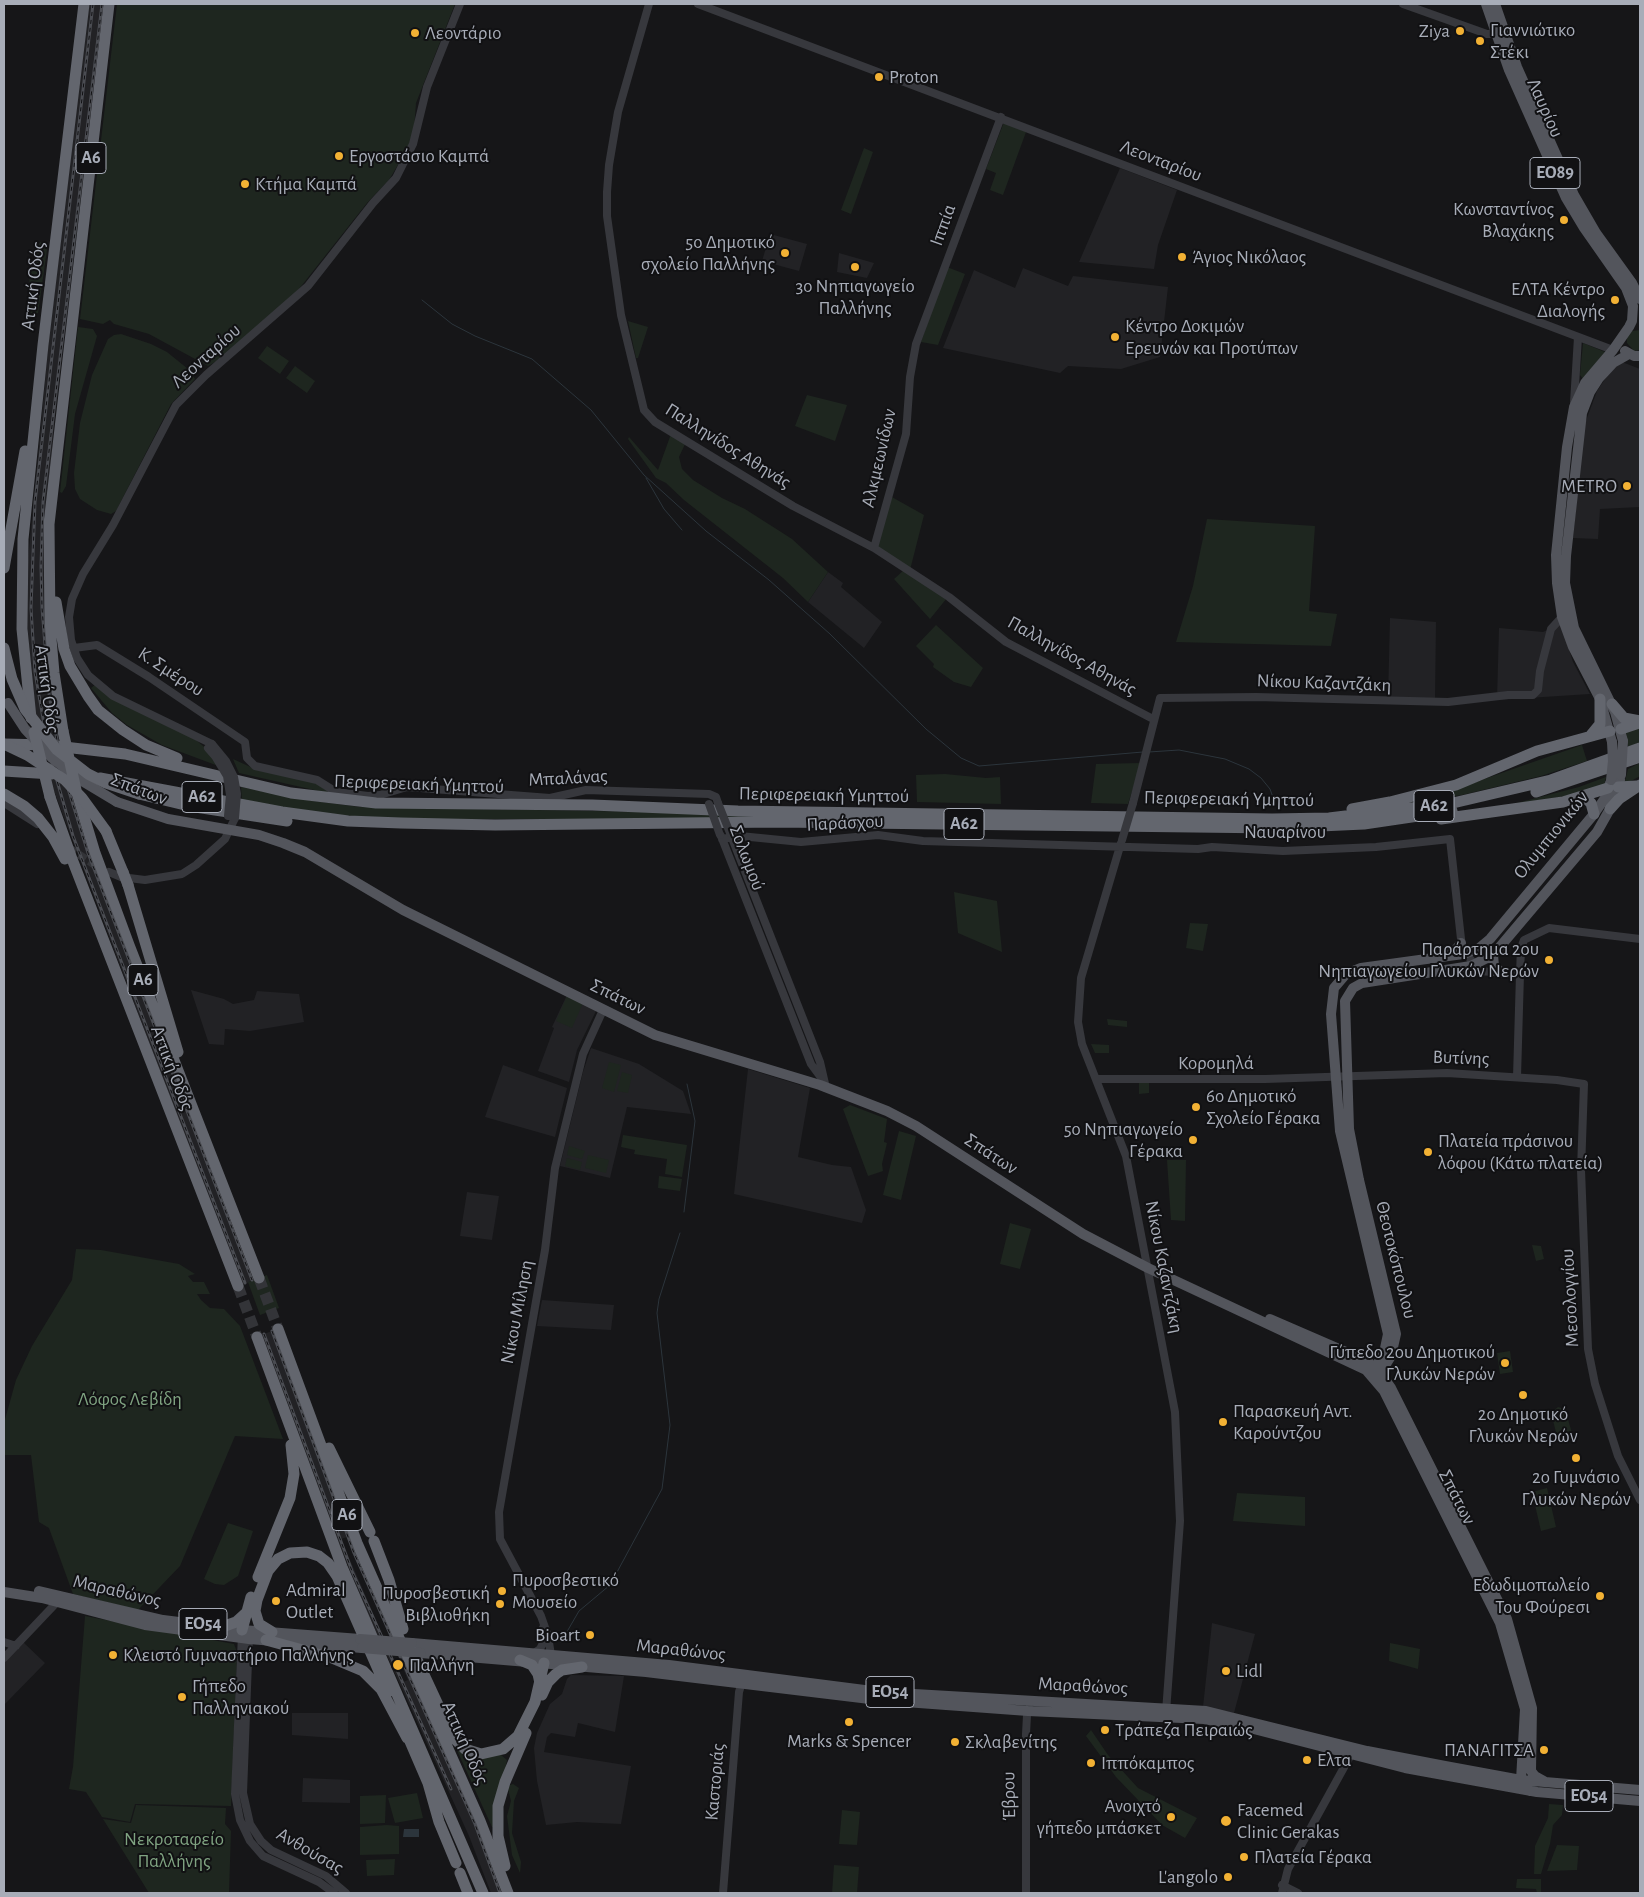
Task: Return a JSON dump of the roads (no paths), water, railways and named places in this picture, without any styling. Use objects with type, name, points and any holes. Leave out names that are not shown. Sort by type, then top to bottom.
[{"type":"highway","name":"Αττική Οδός","points":[[84,4],[43,346],[25,516],[21,576],[23,652],[34,732],[50,797],[238,1286]]},
{"type":"highway","name":"Αττική Οδός","points":[[109,4],[49,524],[48,593],[54,673],[63,731],[76,790],[95,853],[258,1278]]},
{"type":"highway","points":[[4,568],[43,346]]},
{"type":"highway","points":[[55,463],[54,558],[56,612],[70,666],[88,696],[112,722],[153,748],[194,764],[292,793]]},
{"type":"highway","points":[[4,648],[12,679],[25,709],[57,750],[88,774],[106,783],[138,794],[189,806],[301,823],[388,825],[401,823]]},
{"type":"highway","points":[[1591,735],[1600,724],[1600,699]]},
{"type":"highway","points":[[1612,704],[1624,718],[1640,721]]},
{"type":"highway","points":[[1221,817],[1310,814],[1390,802],[1456,785],[1528,754],[1591,735],[1616,735],[1640,721]]},
{"type":"highway","points":[[4,744],[27,755],[65,780],[82,798],[106,831],[124,872],[216,1168]]},
{"type":"highway","name":"Περιφερειακή Υμηττού","points":[[4,744],[48,745],[125,754],[292,793],[350,801],[404,804],[592,805],[960,815],[1272,819],[1329,818],[1452,803],[1552,780],[1640,748]]},
{"type":"highway","name":"Περιφερειακή Υμηττού","points":[[4,771],[120,781],[282,812],[348,821],[495,825],[761,822],[1322,826],[1404,819],[1455,810],[1551,788],[1640,758]]},
{"type":"highway","points":[[1578,799],[1613,785],[1639,785]]},
{"type":"highway","points":[[1610,809],[1619,798],[1639,785]]},
{"type":"highway","points":[[4,794],[35,815],[53,837],[67,864],[95,929],[108,952]]},
{"type":"highway","points":[[1322,826],[1372,827],[1413,823],[1578,799],[1586,799],[1591,803],[1594,814]]},
{"type":"highway","name":"Αττική Οδός","points":[[509,1893],[477,1813],[357,1543],[278,1329],[329,1446],[372,1536],[389,1580],[402,1627],[448,1728],[459,1744],[473,1753],[481,1754],[497,1752],[509,1746],[523,1727],[542,1689]]},
{"type":"highway","name":"Α6","points":[[257,1337],[342,1567],[484,1893]]},
{"type":"highway","points":[[245,1634],[247,1612],[259,1572],[287,1508],[293,1483],[292,1446],[273,1378]]},
{"type":"highway","points":[[414,1749],[381,1689],[363,1671],[269,1636],[261,1626],[255,1611],[256,1600],[270,1567],[278,1559],[290,1552],[307,1552],[322,1558],[337,1576],[414,1749],[428,1783],[439,1822],[468,1893]]},
{"type":"highway","points":[[222,1627],[236,1622],[247,1612]]},
{"type":"highway","points":[[509,1893],[498,1836],[498,1806],[509,1770],[542,1689],[548,1659]]},
{"type":"highway","points":[[520,1660],[528,1662],[536,1671],[542,1689]]},
{"type":"highway","points":[[542,1689],[553,1676],[560,1672],[582,1667]]},
{"type":"main road","name":"Λαυρίου","points":[[1486,4],[1578,203],[1632,283],[1640,299]]},
{"type":"main road","name":"Λαυρίου","points":[[1495,4],[1509,70],[1566,198],[1630,295],[1633,314],[1629,327]]},
{"type":"main road","points":[[1640,325],[1629,327],[1622,336],[1622,345],[1629,354],[1640,356]]},
{"type":"main road","name":"Ολυμπιονικών","points":[[1352,1145],[1348,1121],[1349,1076],[1344,1006],[1353,988],[1366,982],[1476,964],[1493,955],[1597,832],[1610,809],[1616,735],[1600,699],[1576,655],[1562,617],[1557,583],[1556,554],[1567,447],[1574,407],[1622,336]]},
{"type":"main road","name":"Ολυμπιονικών","points":[[1347,1162],[1340,1131],[1331,1002],[1334,988],[1346,974],[1361,968],[1468,953],[1490,939],[1594,814],[1621,774],[1612,704],[1574,628],[1565,583],[1580,425],[1590,383],[1613,363],[1629,354]]},
{"type":"main road","name":"Σπάτων","points":[[5,699],[25,729],[52,758],[82,782],[117,802],[156,816],[259,835],[305,852],[403,910],[655,1035],[825,1085],[899,1116],[1083,1234],[1148,1268],[1350,1360],[1376,1374],[1390,1388],[1509,1625],[1532,1708],[1531,1771],[1535,1776],[1552,1783]]},
{"type":"main road","points":[[1439,958],[1454,952],[1461,941]]},
{"type":"main road","points":[[1493,955],[1494,966],[1502,972]]},
{"type":"main road","name":"Θεοτοκόπουλου","points":[[1352,1145],[1395,1327],[1395,1344],[1391,1356],[1376,1374]]},
{"type":"main road","name":"Θεοτοκόπουλου","points":[[1347,1162],[1387,1328],[1388,1343],[1376,1374]]},
{"type":"main road","name":"Σπάτων","points":[[1376,1374],[1502,1628],[1526,1713],[1521,1780]]},
{"type":"main road","name":"Μαραθώνος","points":[[4,1585],[59,1599],[145,1625],[361,1644],[422,1653],[520,1660],[548,1659],[663,1664],[743,1679],[878,1700],[1028,1711],[1206,1711],[1238,1717],[1353,1751],[1530,1791],[1640,1801]]},
{"type":"main road","name":"Μαραθώνος","points":[[4,1592],[59,1599],[139,1615],[222,1627],[245,1634]]},
{"type":"main road","name":"Μαραθώνος","points":[[361,1644],[412,1643],[534,1653],[548,1659],[582,1667],[743,1679],[880,1692],[1166,1712]]},
{"type":"main road","name":"Μαραθώνος","points":[[1353,1751],[1521,1780],[1640,1790]]},
{"type":"main road","points":[[1521,1780],[1530,1791]]},
{"type":"street","name":"Λεονταρίου","points":[[109,872],[136,879],[170,877],[189,869],[212,851],[227,830],[237,794],[234,777],[226,761],[210,746],[194,735],[126,703],[103,689],[81,666],[74,648],[69,617],[75,590],[113,525],[168,418],[188,392],[308,286],[373,203],[393,182],[414,144],[427,87],[460,4]]},
{"type":"street","name":"Παλληνίδος Αθηνάς","points":[[649,4],[618,112],[609,166],[607,192],[607,216],[621,315],[644,410],[655,422],[794,506],[874,548],[949,597],[1006,642],[1154,719]]},
{"type":"street","name":"Λεονταρίου","points":[[698,4],[1613,350]]},
{"type":"street","points":[[1403,4],[1487,34],[1501,34]]},
{"type":"street","name":"Ιππία","points":[[916,344],[1001,117]]},
{"type":"street","points":[[1574,407],[1578,337]]},
{"type":"street","name":"Αλκμεωνίδων","points":[[874,548],[906,434],[910,377],[916,344]]},
{"type":"street","points":[[1575,373],[1578,380],[1590,383]]},
{"type":"street","name":"Νίκου Καζαντζάκη","points":[[1166,1712],[1179,1548],[1180,1481],[1175,1412],[1126,1156],[1082,1044],[1078,1022],[1080,987],[1133,803],[1160,698],[1448,702],[1537,693],[1551,628],[1562,617]]},
{"type":"street","name":"Κ. Σμέρου","points":[[74,648],[92,645],[105,648],[245,742]]},
{"type":"street","name":"Μπαλάνας","points":[[245,742],[247,758],[255,766],[317,780],[336,792],[368,796],[380,795],[407,787],[550,798],[586,790],[709,794]]},
{"type":"street","name":"Σολωμού","points":[[709,794],[716,797],[820,1062],[825,1085],[811,1064],[721,837],[709,804],[709,794]]},
{"type":"street","points":[[4,803],[37,824]]},
{"type":"street","name":"Παράσχου","points":[[721,837],[731,835],[801,842],[878,835],[923,841],[1121,843]]},
{"type":"street","name":"Ναυαρίνου","points":[[1121,843],[1198,849],[1212,847],[1283,851],[1376,847],[1450,839],[1461,941]]},
{"type":"street","points":[[1517,1077],[1522,944],[1527,937],[1549,928],[1640,939]]},
{"type":"street","points":[[1461,941],[1476,964],[1490,972],[1520,974]]},
{"type":"street","name":"Νίκου Μίληση","points":[[548,1659],[548,1636],[541,1616],[528,1588],[501,1543],[498,1533],[499,1512],[545,1250],[555,1168],[583,1054],[603,1010]]},
{"type":"street","name":"Βυτίνης","points":[[1336,1077],[1447,1073],[1517,1077],[1584,1084]]},
{"type":"street","name":"Κορομηλά","points":[[1096,1079],[1336,1077]]},
{"type":"street","name":"Μεσολογγίου","points":[[1584,1084],[1581,1170],[1588,1349],[1596,1384],[1618,1456],[1640,1500]]},
{"type":"street","points":[[4,1658],[59,1599]]},
{"type":"street","name":"Νίκου Μίληση","points":[[534,1653],[540,1649],[542,1643],[541,1616]]},
{"type":"street","name":"Ανθούσας","points":[[245,1634],[235,1799],[242,1827],[250,1841],[263,1856],[319,1882],[334,1893]]},
{"type":"street","name":"Ανθούσας","points":[[245,1634],[243,1793],[250,1824],[261,1841],[271,1850],[326,1876],[346,1893]]},
{"type":"street","points":[[4,1642],[16,1646]]},
{"type":"street","name":"Καστοριάς","points":[[724,1893],[743,1679]]},
{"type":"street","points":[[1028,1711],[1036,1702]]},
{"type":"street","name":"Έβρου","points":[[1026,1893],[1025,1769],[1028,1711]]},
{"type":"street","points":[[1282,1893],[1282,1884],[1288,1869],[1353,1751]]},
{"type":"street","points":[[1282,1884],[1298,1893]]},
{"type":"waterway","points":[[422,300],[452,324],[475,336],[532,359],[591,410],[644,475],[706,531],[769,580],[830,634],[926,729],[961,758],[979,766],[1143,752]]},
{"type":"waterway","points":[[646,478],[664,509],[682,530]]},
{"type":"waterway","points":[[1149,752],[1179,750],[1225,759],[1249,769],[1261,778],[1270,789],[1275,803]]},
{"type":"waterway","points":[[684,1212],[695,1121],[687,1084]]},
{"type":"waterway","points":[[561,1642],[579,1611],[610,1585],[662,1489],[670,1425],[657,1313],[659,1299],[680,1233]]},
{"type":"tunnel","points":[[69,848],[101,869]]},
{"type":"tunnel","points":[[259,1278],[278,1329]]},
{"type":"tunnel","points":[[238,1286],[257,1337]]},
{"type":"railway","points":[[93,4],[35,502],[31,608],[35,672],[49,753],[73,836],[245,1283]]},
{"type":"railway","points":[[102,4],[43,502],[42,608],[49,694],[62,769],[88,853],[252,1280]]},
{"type":"railway","points":[[272,1331],[354,1553],[475,1824],[500,1893]]},
{"type":"railway","points":[[264,1334],[352,1571],[451,1789]]},
{"type":"place","name":"Ziya","points":[[1460,31]]},
{"type":"place","name":"Λεοντάριο","points":[[415,33]]},
{"type":"place","name":"Γιαννιώτικο Στέκι","points":[[1480,41]]},
{"type":"place","name":"Proton","points":[[879,77]]},
{"type":"place","name":"Εργοστάσιο Καμπά","points":[[339,156]]},
{"type":"place","name":"Kτήμα Καμπά","points":[[245,184]]},
{"type":"place","name":"Κωνσταντίνος Βλαχάκης","points":[[1564,220]]},
{"type":"place","name":"5o Δημοτικό σχολείο Παλλήνης","points":[[785,253]]},
{"type":"place","name":"Άγιος Νικόλαος","points":[[1182,257]]},
{"type":"place","name":"3ο Νηπιαγωγείο Παλλήνης","points":[[855,267]]},
{"type":"place","name":"ΕΛΤΑ Κέντρο Διαλογής","points":[[1615,300]]},
{"type":"place","name":"Κέντρο Δοκιμών Ερευνών και Προτύπων","points":[[1115,337]]},
{"type":"place","name":"METRO","points":[[1627,486]]},
{"type":"place","name":"Παράρτημα 2ου Νηπιαγωγείου Γλυκών Νερών","points":[[1549,960]]},
{"type":"place","name":"6ο Δημοτικό Σχολείο Γέρακα","points":[[1196,1107]]},
{"type":"place","name":"5ο Νηπιαγωγείο Γέρακα","points":[[1193,1140]]},
{"type":"place","name":"Πλατεία πράσινου λόφου (Κάτω πλατεία)","points":[[1428,1152]]},
{"type":"place","name":"Γύπεδο 2ου Δημοτικού Γλυκών Νερών","points":[[1505,1363]]},
{"type":"place","name":"2ο Δημοτικό Γλυκών Νερών","points":[[1523,1395]]},
{"type":"place","name":"Παρασκευή Αντ. Καρούντζου","points":[[1223,1422]]},
{"type":"place","name":"2ο Γυμνάσιο Γλυκών Νερών","points":[[1576,1458]]},
{"type":"place","name":"Πυροσβεστικό Μουσείο","points":[[502,1591]]},
{"type":"place","name":"Εδωδιμοπωλείο Του Φούρεσι","points":[[1600,1596]]},
{"type":"place","name":"Admiral Outlet","points":[[276,1601]]},
{"type":"place","name":"Πυροσβεστική Βιβλιοθήκη","points":[[500,1604]]},
{"type":"place","name":"Bioart","points":[[590,1635]]},
{"type":"place","name":"Κλειστό Γυμναστήριο Παλλήνης","points":[[113,1655]]},
{"type":"place","name":"Παλλήνη","points":[[398,1665]]},
{"type":"place","name":"Lidl","points":[[1226,1671]]},
{"type":"place","name":"Γήπεδο Παλληνιακού","points":[[182,1697]]},
{"type":"place","name":"Marks & Spencer","points":[[849,1722]]},
{"type":"place","name":"Τράπεζα Πειραιώς","points":[[1105,1730]]},
{"type":"place","name":"Σκλαβενίτης","points":[[955,1742]]},
{"type":"place","name":"ΠΑΝΑΓΙΤΣΑ","points":[[1544,1750]]},
{"type":"place","name":"Ελτα","points":[[1307,1760]]},
{"type":"place","name":"Ιππόκαμπος","points":[[1091,1763]]},
{"type":"place","name":"Ανοιχτό γήπεδο μπάσκετ","points":[[1171,1817]]},
{"type":"place","name":"Facemed Clinic Gerakas","points":[[1226,1821]]},
{"type":"place","name":"Πλατεία Γέρακα","points":[[1244,1857]]},
{"type":"place","name":"L'angolo","points":[[1228,1877]]},
{"type":"park label","name":"Λόφος Λεβίδη","points":[[130,1399]]},
{"type":"park label","name":"Νεκροταφείο Παλλήνης","points":[[174,1850]]}]
